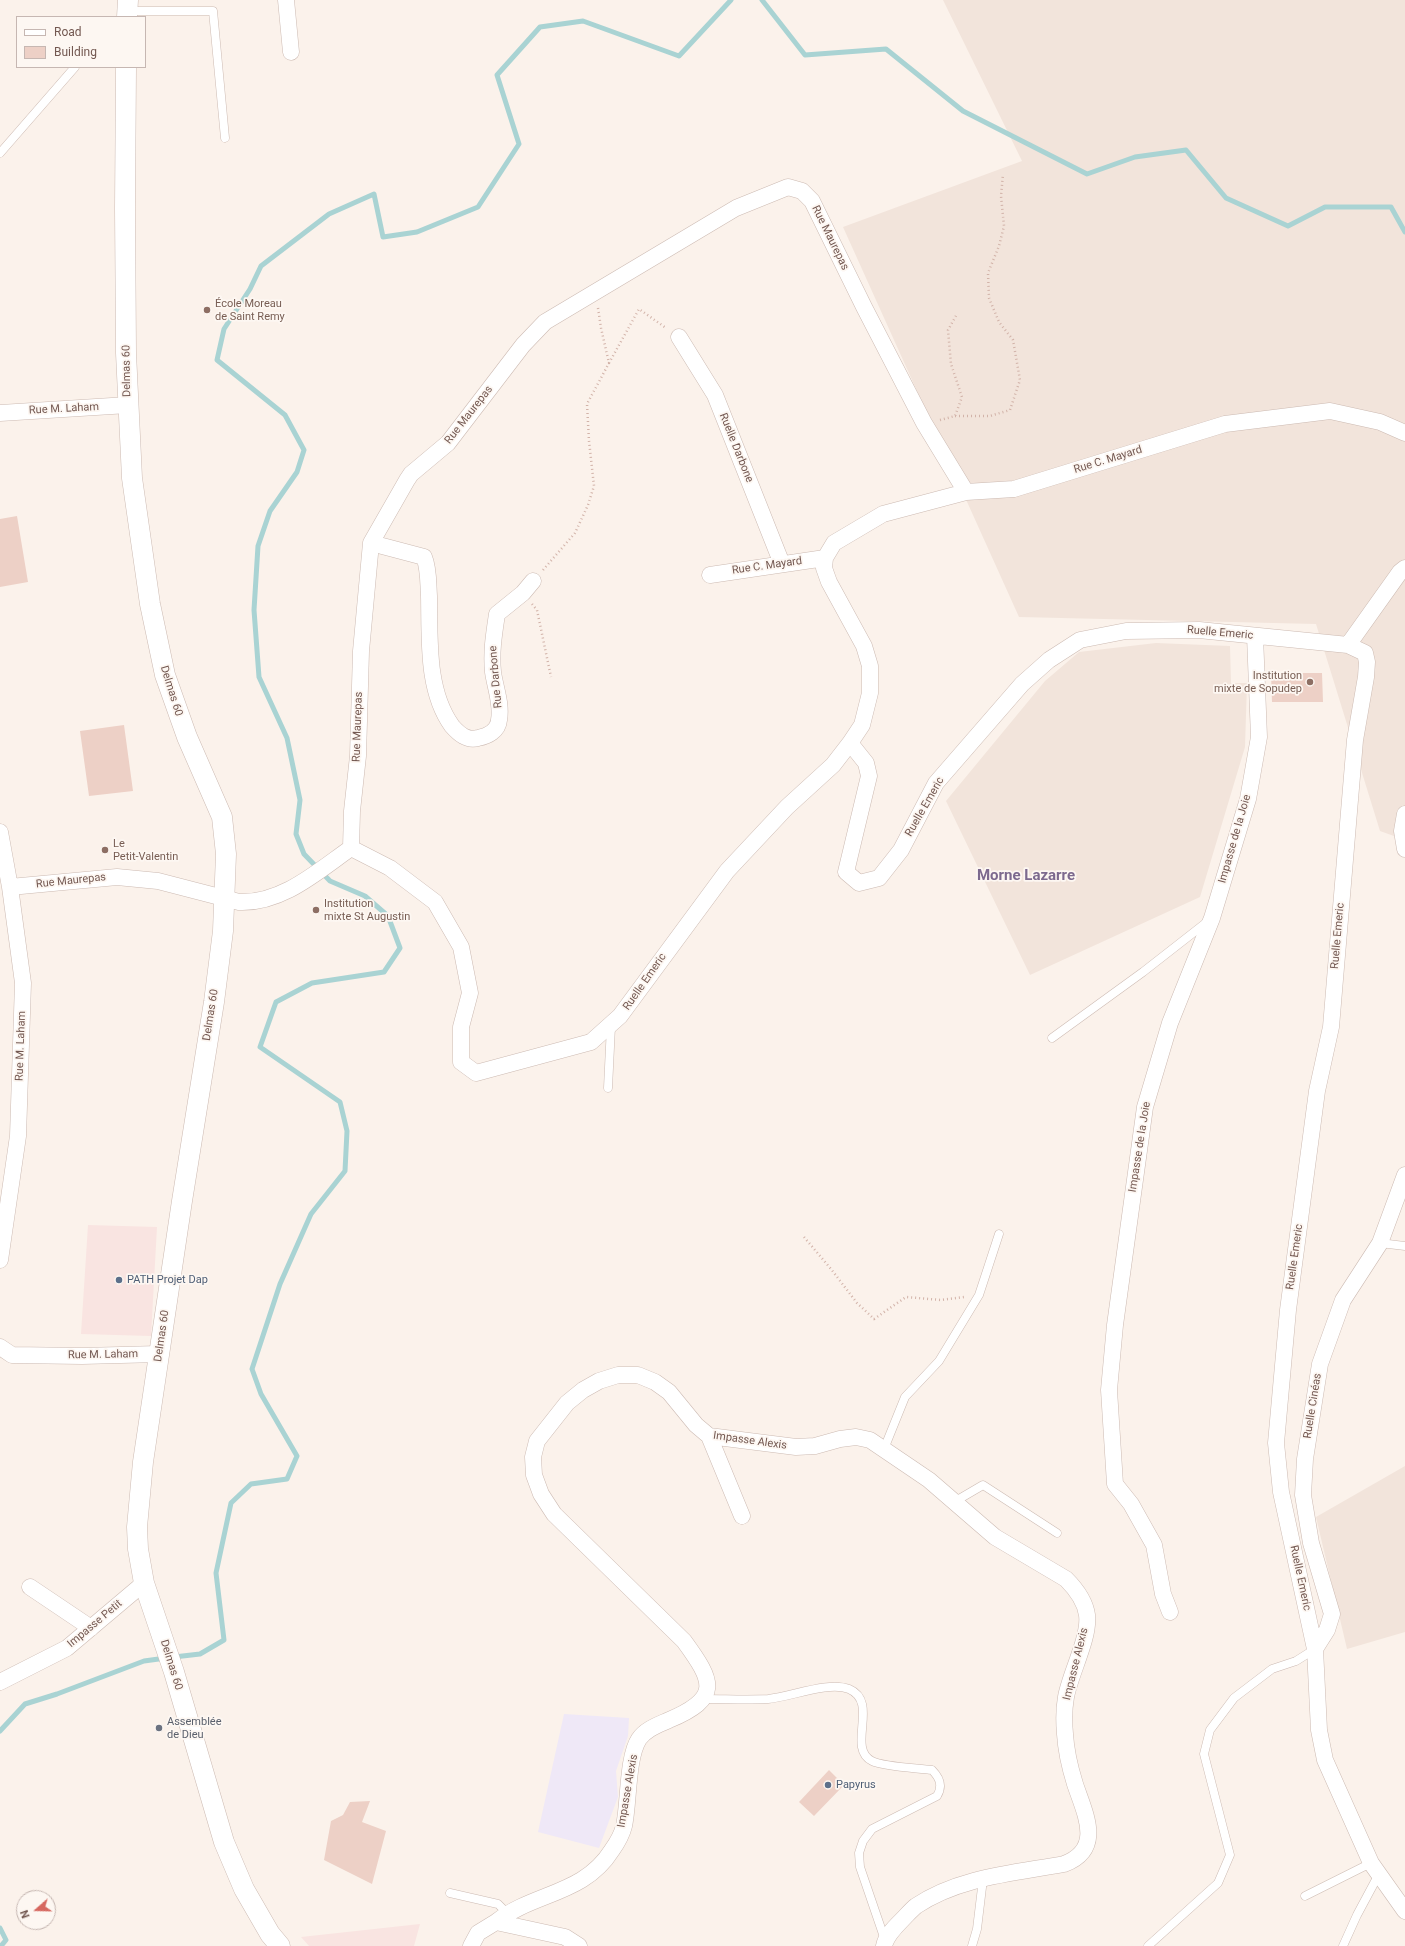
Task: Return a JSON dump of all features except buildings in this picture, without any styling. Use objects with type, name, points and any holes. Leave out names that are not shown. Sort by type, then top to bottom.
[{"type":"street","points":[[286,0],[291,52]]},
{"type":"street","name":"Delmas 60","points":[[126,68],[124,208],[128,405],[132,478],[157,643],[174,704],[222,817],[226,854],[222,931],[214,1002],[159,1354],[143,1462],[136,1527],[144,1583],[174,1672],[224,1842],[244,1889],[270,1934],[280,1946]]},
{"type":"street","name":"Rue Maurepas","points":[[10,887],[117,877],[158,881],[239,902],[252,903],[269,900],[308,878],[352,848],[352,811],[358,756],[361,651],[371,543],[411,474],[448,443],[523,345],[545,322],[736,208],[788,187],[802,191],[812,201],[864,307],[924,423],[966,492]]},
{"type":"street","name":"Ruelle Darbone","points":[[679,337],[715,395],[782,564]]},
{"type":"street","name":"Rue M. Laham","points":[[0,413],[128,405]]},
{"type":"street","name":"Rue C. Mayard","points":[[710,575],[825,558],[834,544],[883,514],[966,492],[1014,489],[1225,424],[1330,411],[1380,422],[1405,433]]},
{"type":"street","name":"Rue Darbone","points":[[371,543],[424,557],[428,572],[431,644],[435,684],[440,703],[451,724],[458,733],[467,738],[480,738],[496,729],[499,720],[499,707],[493,671],[492,642],[497,614],[528,587]]},
{"type":"street","points":[[825,558],[824,568],[828,582],[864,646],[870,666],[870,693],[862,725],[850,743]]},
{"type":"street","points":[[1348,645],[1400,572],[1405,568]]},
{"type":"street","name":"Ruelle Emeric","points":[[352,848],[390,868],[435,902],[461,947],[470,993],[461,1027],[461,1062],[476,1073],[591,1042],[611,1026],[620,1016],[727,871],[787,807],[833,765],[850,743],[866,763],[869,776],[846,872],[859,883],[879,878],[901,850],[936,783],[1022,684],[1049,660],[1080,640],[1126,631],[1199,630],[1348,645],[1365,653],[1367,662],[1366,677],[1355,740],[1331,1026],[1317,1091],[1289,1302],[1276,1443],[1281,1492],[1315,1648],[1319,1730],[1325,1760],[1375,1868],[1405,1911]]},
{"type":"street","name":"Impasse de la Joie","points":[[1170,1612],[1163,1594],[1154,1545],[1131,1504],[1115,1484],[1109,1390],[1115,1325],[1145,1107],[1170,1023],[1212,918],[1248,799],[1259,737],[1255,636]]},
{"type":"street","points":[[1405,814],[1402,831],[1405,849]]},
{"type":"street","name":"Rue M. Laham","points":[[0,832],[10,887],[23,982],[18,1136],[0,1260]]},
{"type":"street","name":"Ruelle Cinéas","points":[[1315,1648],[1327,1630],[1332,1614],[1311,1543],[1303,1496],[1305,1459],[1320,1364],[1343,1300],[1380,1243],[1405,1175]]},
{"type":"street","name":"Rue M. Laham","points":[[0,1347],[12,1355],[82,1356],[159,1354]]},
{"type":"street","name":"Impasse Alexis","points":[[471,1946],[478,1934],[501,1917],[572,1887],[593,1873],[606,1859],[624,1826],[634,1752],[638,1740],[651,1729],[690,1711],[705,1699],[707,1689],[705,1675],[700,1662],[684,1641],[554,1514],[541,1494],[534,1475],[533,1458],[537,1441],[567,1403],[583,1390],[599,1381],[618,1375],[638,1375],[655,1382],[668,1392],[696,1425],[709,1436],[796,1448],[815,1446],[840,1439],[856,1437],[870,1440],[929,1480],[995,1537],[1066,1579],[1075,1588],[1083,1601],[1087,1615],[1086,1628],[1066,1697],[1065,1733],[1069,1760],[1088,1823],[1088,1838],[1085,1850],[1075,1860],[1064,1864],[983,1879],[929,1898],[915,1907],[897,1925],[885,1943]]},
{"type":"street","points":[[709,1436],[742,1516]]},
{"type":"street","name":"Impasse Petit","points":[[0,1682],[67,1648],[144,1583]]},
{"type":"street","points":[[30,1587],[91,1628]]},
{"type":"street","points":[[501,1917],[565,1937],[579,1946]]},
{"type":"lane","points":[[127,9],[213,11],[225,138]]},
{"type":"lane","points":[[0,153],[74,68]]},
{"type":"lane","points":[[1052,1038],[1143,972],[1212,918]]},
{"type":"lane","points":[[608,1088],[611,1026]]},
{"type":"lane","points":[[884,1449],[905,1397],[939,1362],[979,1295],[999,1234]]},
{"type":"lane","points":[[1380,1243],[1405,1246]]},
{"type":"lane","points":[[954,1502],[983,1485],[1057,1533]]},
{"type":"lane","points":[[1148,1946],[1218,1883],[1230,1855],[1204,1754],[1210,1730],[1234,1698],[1272,1670],[1296,1661],[1315,1648]]},
{"type":"lane","points":[[705,1699],[769,1699],[827,1688],[850,1690],[861,1700],[863,1707],[862,1749],[865,1756],[877,1763],[932,1770],[938,1775],[940,1790],[937,1796],[872,1829],[863,1841],[859,1853],[860,1867],[885,1943]]},
{"type":"lane","points":[[1305,1896],[1375,1868]]},
{"type":"lane","points":[[1343,1946],[1375,1868]]},
{"type":"lane","points":[[972,1946],[977,1929],[983,1879]]},
{"type":"lane","points":[[450,1893],[498,1904],[501,1917]]},
{"type":"path","points":[[924,423],[955,416],[990,416],[1010,410],[1020,380],[1012,340],[999,322],[989,298],[988,273],[999,246],[1004,226],[1001,196],[1003,174]]},
{"type":"path","points":[[597,292],[601,328],[608,363]]},
{"type":"path","points":[[551,677],[537,610],[528,587],[575,533],[588,505],[594,486],[587,404],[608,363],[639,309],[679,337]]},
{"type":"path","points":[[955,416],[962,397],[951,364],[948,330],[957,314]]},
{"type":"path","points":[[804,1237],[857,1303],[874,1319],[906,1297],[941,1300],[979,1295]]},
{"type":"shaded area","points":[[943,0],[1405,0],[1405,840],[1380,831],[1316,624],[1019,617],[843,227],[1022,161]]},
{"type":"shaded area","points":[[1156,643],[1230,646],[1231,683],[1247,683],[1245,747],[1200,897],[1030,975],[946,801],[1045,681],[1079,652]]},
{"type":"shaded area","name":"PATH Projet Dap","points":[[88,1225],[157,1227],[151,1336],[81,1334]]},
{"type":"shaded area","points":[[1405,1466],[1405,1632],[1347,1649],[1316,1517]]},
{"type":"shaded area","points":[[564,1714],[629,1718],[628,1736],[616,1771],[618,1797],[599,1848],[538,1832]]},
{"type":"shaded area","points":[[420,1924],[414,1946],[309,1946],[301,1937]]},
{"type":"waterway","points":[[174,1657],[200,1654],[224,1640],[216,1573],[231,1503],[251,1484],[287,1479],[297,1456],[261,1394],[252,1369],[280,1284],[311,1214],[345,1171],[347,1131],[340,1102],[260,1047],[276,1002],[312,983],[384,972],[400,948],[388,916],[365,896],[330,881],[304,854],[296,834],[300,800],[287,738],[259,677],[254,610],[258,546],[270,511],[297,472],[304,450],[285,415],[217,360],[224,329],[250,289],[261,266],[329,214],[374,194],[383,237],[417,232],[478,207],[519,144],[497,75],[540,27],[583,21],[679,56],[731,0]]},
{"type":"waterway","points":[[762,0],[805,55],[886,49],[963,111],[1087,174],[1135,157],[1186,150],[1226,198],[1288,226],[1325,207],[1391,207],[1405,232]]},
{"type":"waterway","points":[[0,1731],[25,1704],[57,1694],[144,1661],[166,1658]]},
{"type":"waterway","points":[[0,1928],[6,1940],[1,1946]]},
{"type":"place","name":"École Moreau de Saint Remy","points":[[207,310]]},
{"type":"place","name":"Institution mixte de Sopudep","points":[[1310,682]]},
{"type":"place","name":"Le Petit-Valentin","points":[[105,850]]},
{"type":"place","name":"Institution mixte St Augustin","points":[[316,910]]},
{"type":"place","name":"PATH Projet Dap","points":[[119,1280]]},
{"type":"place","name":"Assemblée de Dieu","points":[[159,1728]]},
{"type":"place","name":"Papyrus","points":[[828,1785]]},
{"type":"district","name":"Morne Lazarre","points":[[1026,876]]}]
